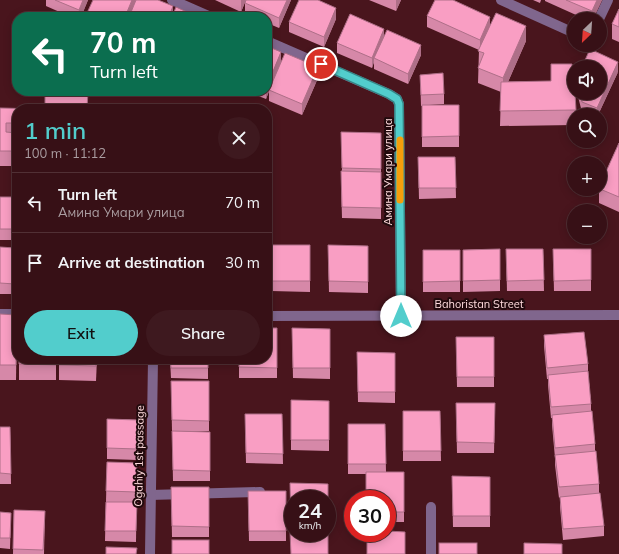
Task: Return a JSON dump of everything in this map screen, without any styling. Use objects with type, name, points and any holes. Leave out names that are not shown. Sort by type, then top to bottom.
[{"type":"street","points":[[172,0],[200,12]]},
{"type":"street","points":[[501,0],[567,30]]},
{"type":"street","points":[[602,12],[608,0]]},
{"type":"street","name":"Амина Умари улица","points":[[272,43],[389,94],[397,99],[399,104],[401,316]]},
{"type":"street","points":[[0,314],[12,314]]},
{"type":"street","name":"Bahoristan Street","points":[[272,316],[619,316]]},
{"type":"street","name":"Ogahiy 1st passage","points":[[150,554],[153,364]]},
{"type":"street","points":[[150,495],[267,492]]},
{"type":"street","points":[[431,507],[431,554]]},
{"type":"building","points":[[55,0],[83,0],[79,10]]},
{"type":"building","points":[[93,0],[132,0],[127,12],[87,12]]},
{"type":"building","points":[[136,0],[158,0],[173,6],[171,12],[131,12]]},
{"type":"building","points":[[246,0],[287,0],[279,18],[272,15],[272,12],[265,12],[245,3]]},
{"type":"building","points":[[299,0],[318,0],[336,8],[324,37],[289,22]]},
{"type":"building","points":[[435,0],[453,0],[490,17],[480,40],[427,16]]},
{"type":"building","points":[[566,0],[597,0],[592,11]]},
{"type":"building","points":[[176,7],[187,12],[174,12]]},
{"type":"building","points":[[619,9],[619,27],[612,24]]},
{"type":"building","points":[[496,13],[526,26],[503,78],[478,68],[484,53],[478,51]]},
{"type":"building","points":[[350,14],[384,29],[372,58],[337,43]]},
{"type":"building","points":[[387,30],[421,45],[408,74],[374,58]]},
{"type":"building","points":[[272,48],[281,52],[272,74]]},
{"type":"building","points":[[589,52],[596,52],[618,62],[607,86],[607,60],[585,60]]},
{"type":"building","points":[[285,53],[318,67],[302,104],[272,91],[272,83]]},
{"type":"building","points":[[551,64],[567,64],[567,100],[575,100],[576,108],[567,108],[567,110],[500,111],[501,82],[551,81]]},
{"type":"building","points":[[443,73],[444,94],[421,95],[420,75]]},
{"type":"building","points":[[45,96],[88,96],[87,104],[45,104]]},
{"type":"building","points":[[582,100],[601,100],[597,108],[582,102]]},
{"type":"building","points":[[422,105],[459,105],[459,136],[422,137]]},
{"type":"building","points":[[0,108],[12,108],[12,123],[6,123],[6,132],[12,133],[12,151],[0,151]]},
{"type":"building","points":[[341,132],[381,133],[381,169],[342,168]]},
{"type":"building","points":[[619,143],[619,197],[607,192],[607,170]]},
{"type":"building","points":[[418,157],[455,157],[456,188],[419,188]]},
{"type":"building","points":[[341,171],[381,172],[381,208],[342,207]]},
{"type":"building","points":[[0,197],[12,197],[12,229],[0,229]]},
{"type":"building","points":[[272,245],[310,245],[310,281],[272,281]]},
{"type":"building","points":[[328,245],[368,246],[368,282],[329,281]]},
{"type":"building","points":[[0,247],[12,248],[12,284],[0,283]]},
{"type":"building","points":[[500,249],[500,280],[463,281],[463,250]]},
{"type":"building","points":[[506,249],[543,249],[544,280],[507,281]]},
{"type":"building","points":[[553,249],[591,249],[591,280],[554,281]]},
{"type":"building","points":[[423,250],[460,250],[460,281],[423,282]]},
{"type":"building","points":[[0,314],[12,315],[12,364],[16,365],[0,365]]},
{"type":"building","points":[[272,328],[277,328],[277,368],[239,367],[239,364],[272,364]]},
{"type":"building","points":[[292,328],[330,329],[330,368],[293,368]]},
{"type":"building","points":[[584,332],[588,364],[547,368],[544,335]]},
{"type":"building","points":[[456,337],[494,337],[494,377],[457,377]]},
{"type":"building","points":[[357,352],[395,353],[395,392],[358,392]]},
{"type":"building","points":[[19,364],[56,364],[56,365]]},
{"type":"building","points":[[96,364],[96,366],[59,365]]},
{"type":"building","points":[[171,364],[208,364],[208,368],[171,368]]},
{"type":"building","points":[[588,371],[591,404],[551,407],[548,375]]},
{"type":"building","points":[[171,381],[209,381],[209,421],[172,420]]},
{"type":"building","points":[[291,400],[329,401],[329,440],[291,440]]},
{"type":"building","points":[[456,403],[495,403],[494,443],[457,442]]},
{"type":"building","points":[[403,411],[440,411],[441,451],[403,451]]},
{"type":"building","points":[[592,411],[595,444],[555,448],[552,415]]},
{"type":"building","points":[[245,414],[282,414],[283,454],[246,453]]},
{"type":"building","points":[[107,419],[138,420],[137,449],[107,448]]},
{"type":"building","points":[[348,424],[385,424],[386,464],[348,464]]},
{"type":"building","points":[[0,427],[10,427],[11,474],[0,473]]},
{"type":"building","points":[[172,431],[210,432],[210,471],[173,470]]},
{"type":"building","points":[[596,451],[599,484],[559,487],[555,455]]},
{"type":"building","points":[[107,462],[137,463],[137,492],[106,491]]},
{"type":"building","points":[[366,472],[404,472],[404,512],[396,512],[396,490],[366,490]]},
{"type":"building","points":[[452,476],[490,477],[490,516],[453,516]]},
{"type":"building","points":[[290,483],[328,484],[328,490],[290,490]]},
{"type":"building","points":[[171,487],[209,487],[209,527],[172,526]]},
{"type":"building","points":[[248,491],[284,491],[284,531],[249,531]]},
{"type":"building","points":[[600,493],[604,526],[563,529],[560,497]]},
{"type":"building","points":[[106,502],[137,502],[136,531],[105,531]]},
{"type":"building","points":[[14,510],[45,511],[43,550],[13,549]]},
{"type":"building","points":[[0,512],[11,513],[10,538],[0,538]]},
{"type":"building","points":[[396,532],[405,532],[405,554],[367,554],[367,542],[396,542]]},
{"type":"building","points":[[172,540],[209,540],[209,554],[172,554]]},
{"type":"building","points":[[290,542],[328,542],[328,554],[291,554]]},
{"type":"building","points":[[439,543],[477,543],[477,554],[439,554]]},
{"type":"building","points":[[524,543],[562,544],[562,554],[524,554]]},
{"type":"building","points":[[106,547],[137,548],[136,554],[106,554]]},
{"type":"slow traffic","points":[[400,140],[400,200]]},
{"type":"route","points":[[321,64],[389,94],[397,99],[399,104],[401,316]]}]
